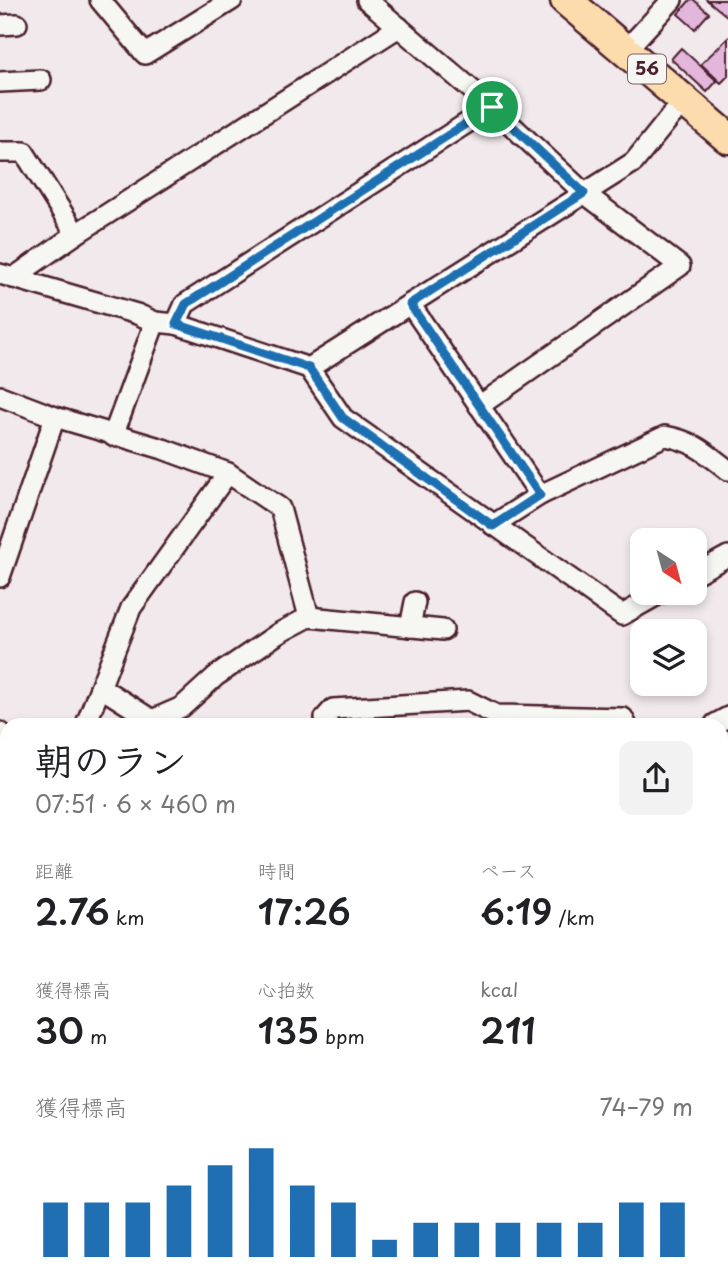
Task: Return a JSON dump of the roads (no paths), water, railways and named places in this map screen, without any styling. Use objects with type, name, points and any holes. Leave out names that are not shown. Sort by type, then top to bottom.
[{"type":"main road","name":"56","points":[[566,0],[728,138]]},
{"type":"street","points":[[100,0],[145,54],[232,0]]},
{"type":"street","points":[[367,0],[492,107],[584,193],[680,266],[479,406]]},
{"type":"street","points":[[625,51],[672,0]]},
{"type":"street","points":[[7,276],[370,48],[399,27]]},
{"type":"street","points":[[0,82],[41,80]]},
{"type":"street","points":[[309,368],[634,162],[671,116],[686,102]]},
{"type":"street","points":[[176,324],[186,304],[492,107]]},
{"type":"street","points":[[0,152],[24,152],[76,234]]},
{"type":"street","points":[[7,276],[137,314],[155,322],[176,324],[309,368],[343,418],[622,615],[638,606]]},
{"type":"street","points":[[410,304],[540,495]]},
{"type":"street","points":[[113,436],[155,322]]},
{"type":"street","points":[[0,396],[54,417],[163,449],[228,473],[280,508],[309,617]]},
{"type":"street","points":[[0,577],[54,417]]},
{"type":"street","points":[[493,526],[540,495],[665,436],[683,439],[698,446],[728,470]]},
{"type":"street","points":[[88,718],[131,608],[228,473]]},
{"type":"street","points":[[707,567],[728,556]]},
{"type":"street","points":[[410,627],[415,602]]},
{"type":"street","points":[[157,718],[182,707],[216,676],[279,633],[309,617],[443,630]]},
{"type":"street","points":[[100,687],[149,718]]},
{"type":"street","points":[[324,718],[333,709],[468,701],[496,715],[623,718]]}]
